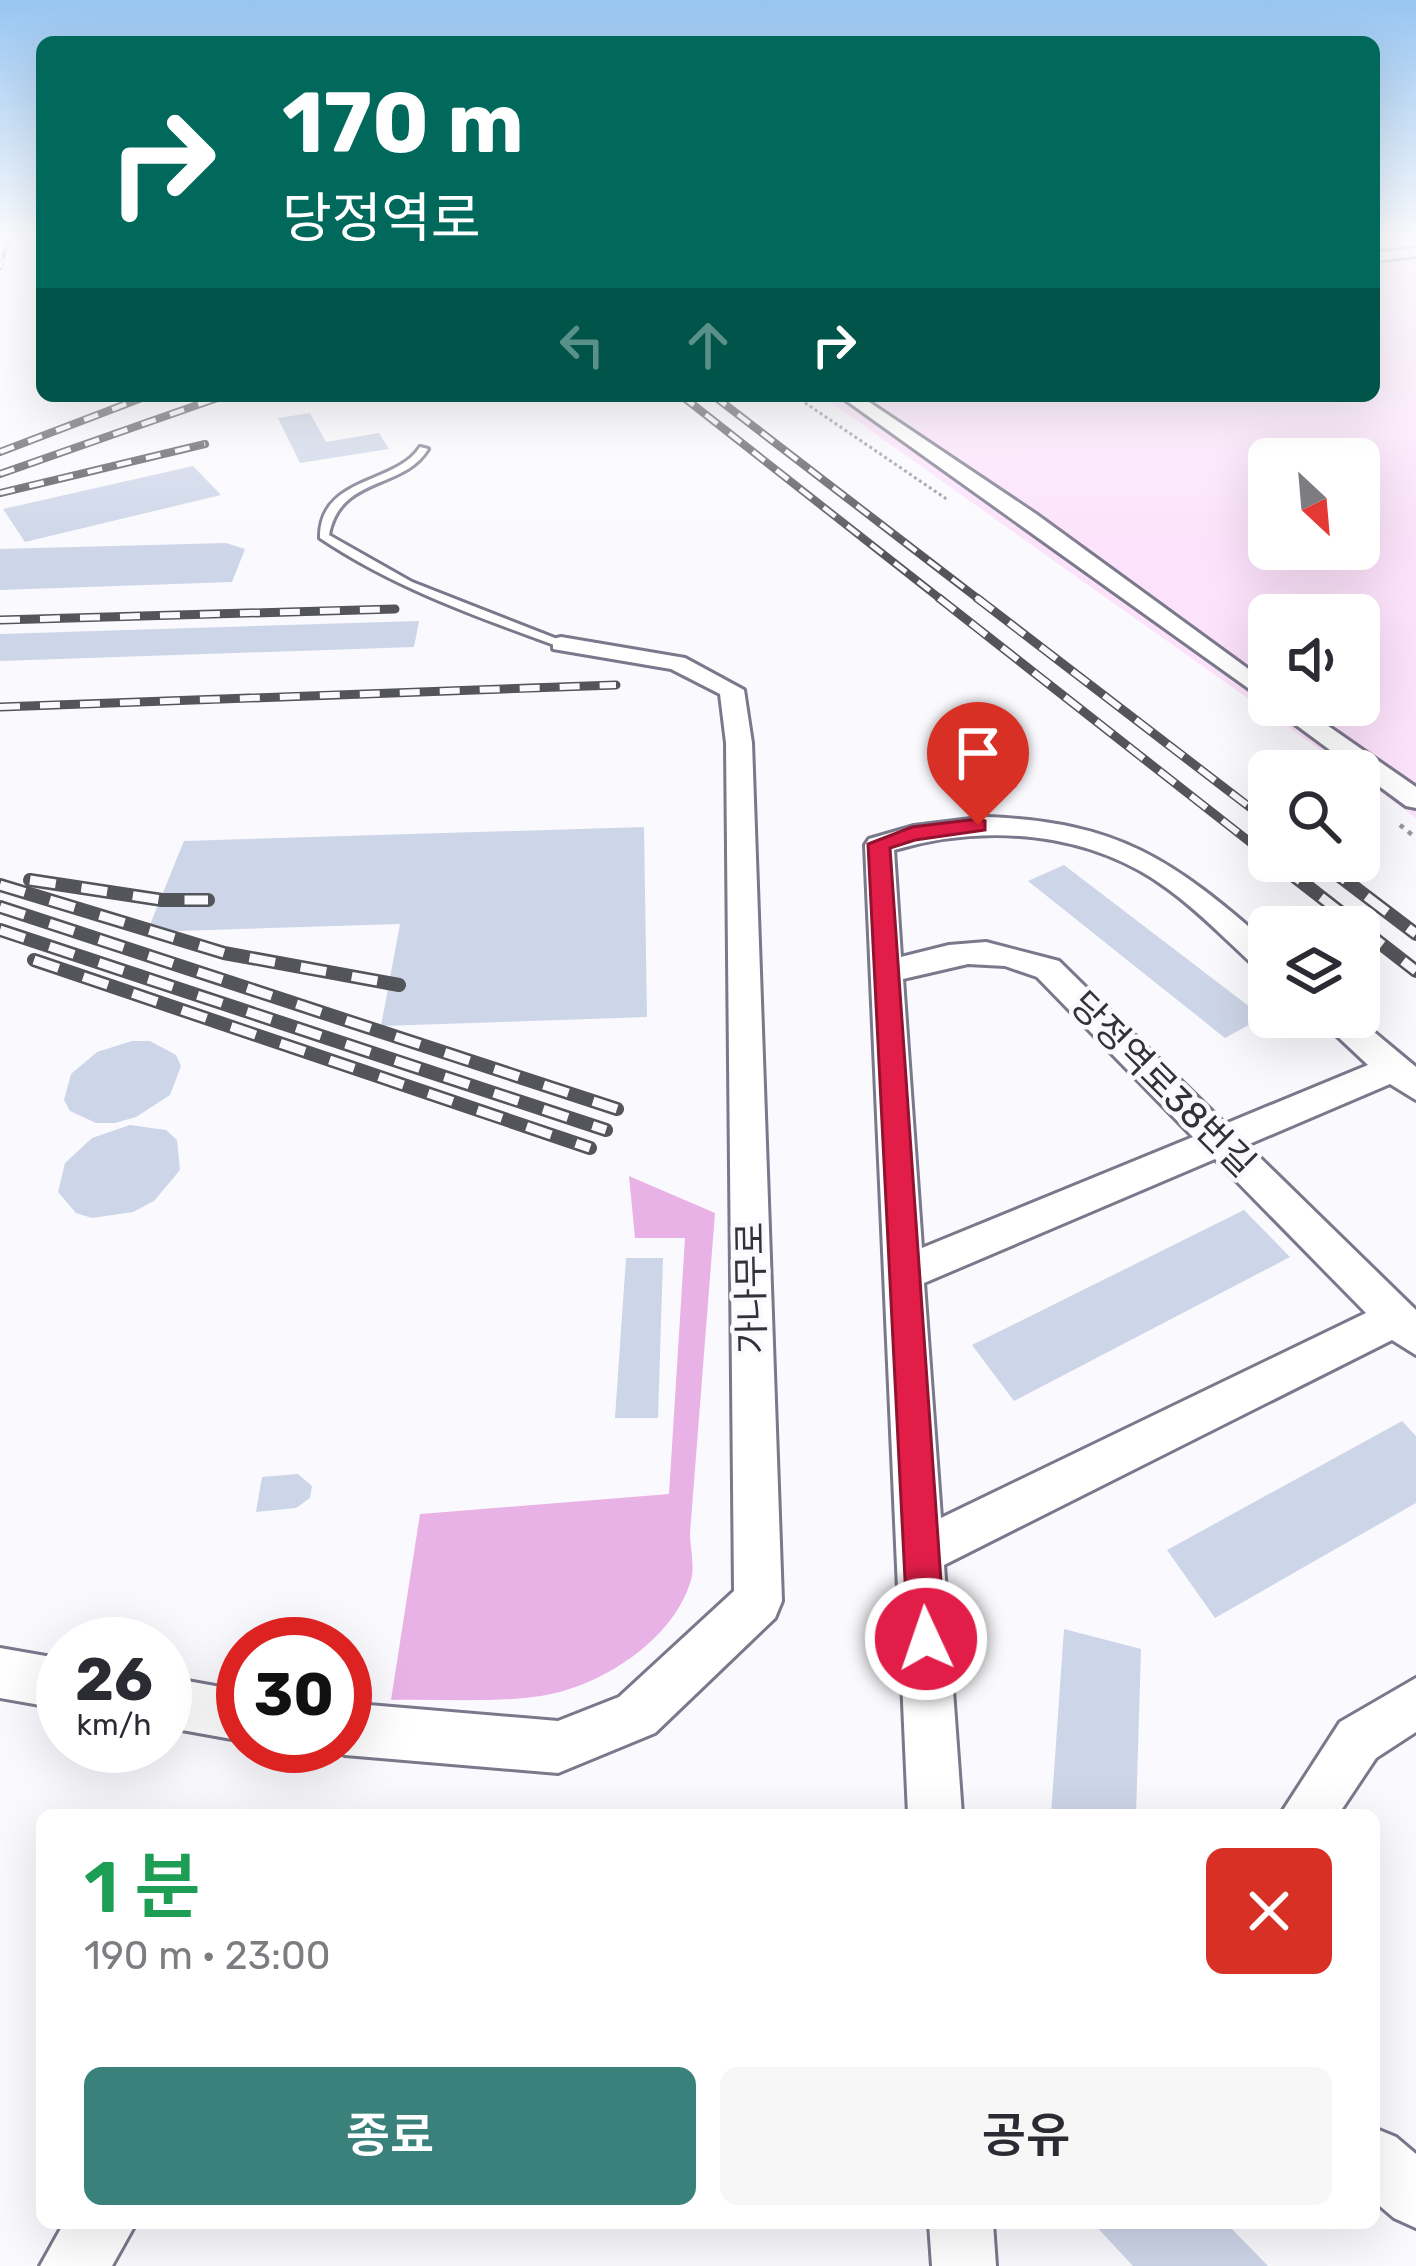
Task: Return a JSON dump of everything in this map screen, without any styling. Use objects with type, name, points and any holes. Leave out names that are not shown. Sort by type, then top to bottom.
[{"type":"street","points":[[857,402],[1029,518],[1248,680]]},
{"type":"street","name":"가나무로","points":[[372,1731],[559,1747],[638,1715],[758,1601],[740,743],[732,690],[677,663],[561,644]]},
{"type":"street","points":[[1312,726],[1416,800]]},
{"type":"street","points":[[935,1809],[879,844],[912,833],[978,825],[1077,835],[1164,872],[1248,943]]},
{"type":"street","name":"당정역로38번길","points":[[887,973],[951,951],[1009,953],[1048,969],[1406,1328],[922,1551]]},
{"type":"street","points":[[1359,1038],[1405,1077]]},
{"type":"street","points":[[905,1273],[1220,1141],[1405,1077]]},
{"type":"street","points":[[0,1673],[36,1679]]},
{"type":"street","points":[[1311,1809],[1358,1740],[1416,1703]]},
{"type":"street","points":[[1380,2164],[1416,2196]]},
{"type":"street","points":[[72,2266],[100,2229]]},
{"type":"street","points":[[961,2229],[964,2266]]},
{"type":"lane","points":[[423,449],[416,461],[332,506],[324,536],[349,554],[442,599],[561,644]]},
{"type":"shaded area","points":[[1380,344],[1416,344],[1416,818],[1380,792],[1380,750],[1320,750],[1287,726],[1380,726],[1380,594],[1248,594],[1248,699],[830,402],[1380,402]]},
{"type":"shaded area","points":[[629,1176],[715,1213],[690,1533],[692,1575],[682,1602],[652,1641],[632,1657],[564,1691],[504,1699],[391,1700],[420,1514],[669,1494],[685,1238],[635,1238]]},
{"type":"building","points":[[310,413],[326,442],[379,433],[389,449],[300,463],[278,418]]},
{"type":"building","points":[[193,466],[221,495],[25,542],[3,509]]},
{"type":"building","points":[[226,543],[245,549],[232,582],[0,590],[0,549]]},
{"type":"building","points":[[419,621],[414,647],[0,661],[0,634]]},
{"type":"building","points":[[644,827],[647,1017],[381,1026],[400,924],[147,932],[184,841]]},
{"type":"building","points":[[1064,865],[1248,1006],[1248,1025],[1225,1038],[1028,881]]},
{"type":"building","points":[[132,1041],[150,1041],[176,1055],[181,1066],[170,1095],[136,1117],[115,1123],[96,1123],[70,1111],[64,1100],[71,1074],[97,1052]]},
{"type":"building","points":[[130,1125],[166,1130],[177,1140],[180,1170],[154,1201],[133,1212],[92,1218],[76,1213],[58,1192],[65,1163],[92,1138]]},
{"type":"building","points":[[1244,1210],[1290,1257],[1014,1401],[972,1345]]},
{"type":"building","points":[[626,1258],[663,1258],[658,1418],[615,1418]]},
{"type":"building","points":[[1402,1421],[1416,1436],[1416,1503],[1215,1618],[1167,1550]]},
{"type":"building","points":[[298,1474],[312,1486],[310,1498],[296,1508],[256,1512],[262,1477]]},
{"type":"building","points":[[1064,1629],[1141,1649],[1136,1809],[1051,1809]]},
{"type":"building","points":[[1099,2229],[1232,2229],[1268,2266],[1133,2266]]},
{"type":"railway","points":[[0,452],[131,402]]},
{"type":"railway","points":[[0,474],[206,402]]},
{"type":"railway","points":[[690,402],[943,601]]},
{"type":"railway","points":[[722,402],[981,601]]},
{"type":"railway","points":[[0,493],[205,444]]},
{"type":"railway","points":[[939,598],[1248,841]]},
{"type":"railway","points":[[977,598],[1248,806]]},
{"type":"railway","points":[[0,620],[395,609]]},
{"type":"railway","points":[[0,707],[616,685]]},
{"type":"railway","points":[[30,880],[162,900],[208,900]]},
{"type":"railway","points":[[1302,882],[1416,971]]},
{"type":"railway","points":[[1347,882],[1416,934]]},
{"type":"railway","points":[[0,885],[224,953],[399,985]]},
{"type":"railway","points":[[0,907],[617,1109]]},
{"type":"railway","points":[[0,930],[606,1130]]},
{"type":"railway","points":[[34,960],[590,1148]]},
{"type":"route","points":[[926,1639],[879,844],[912,833],[978,825]]}]
